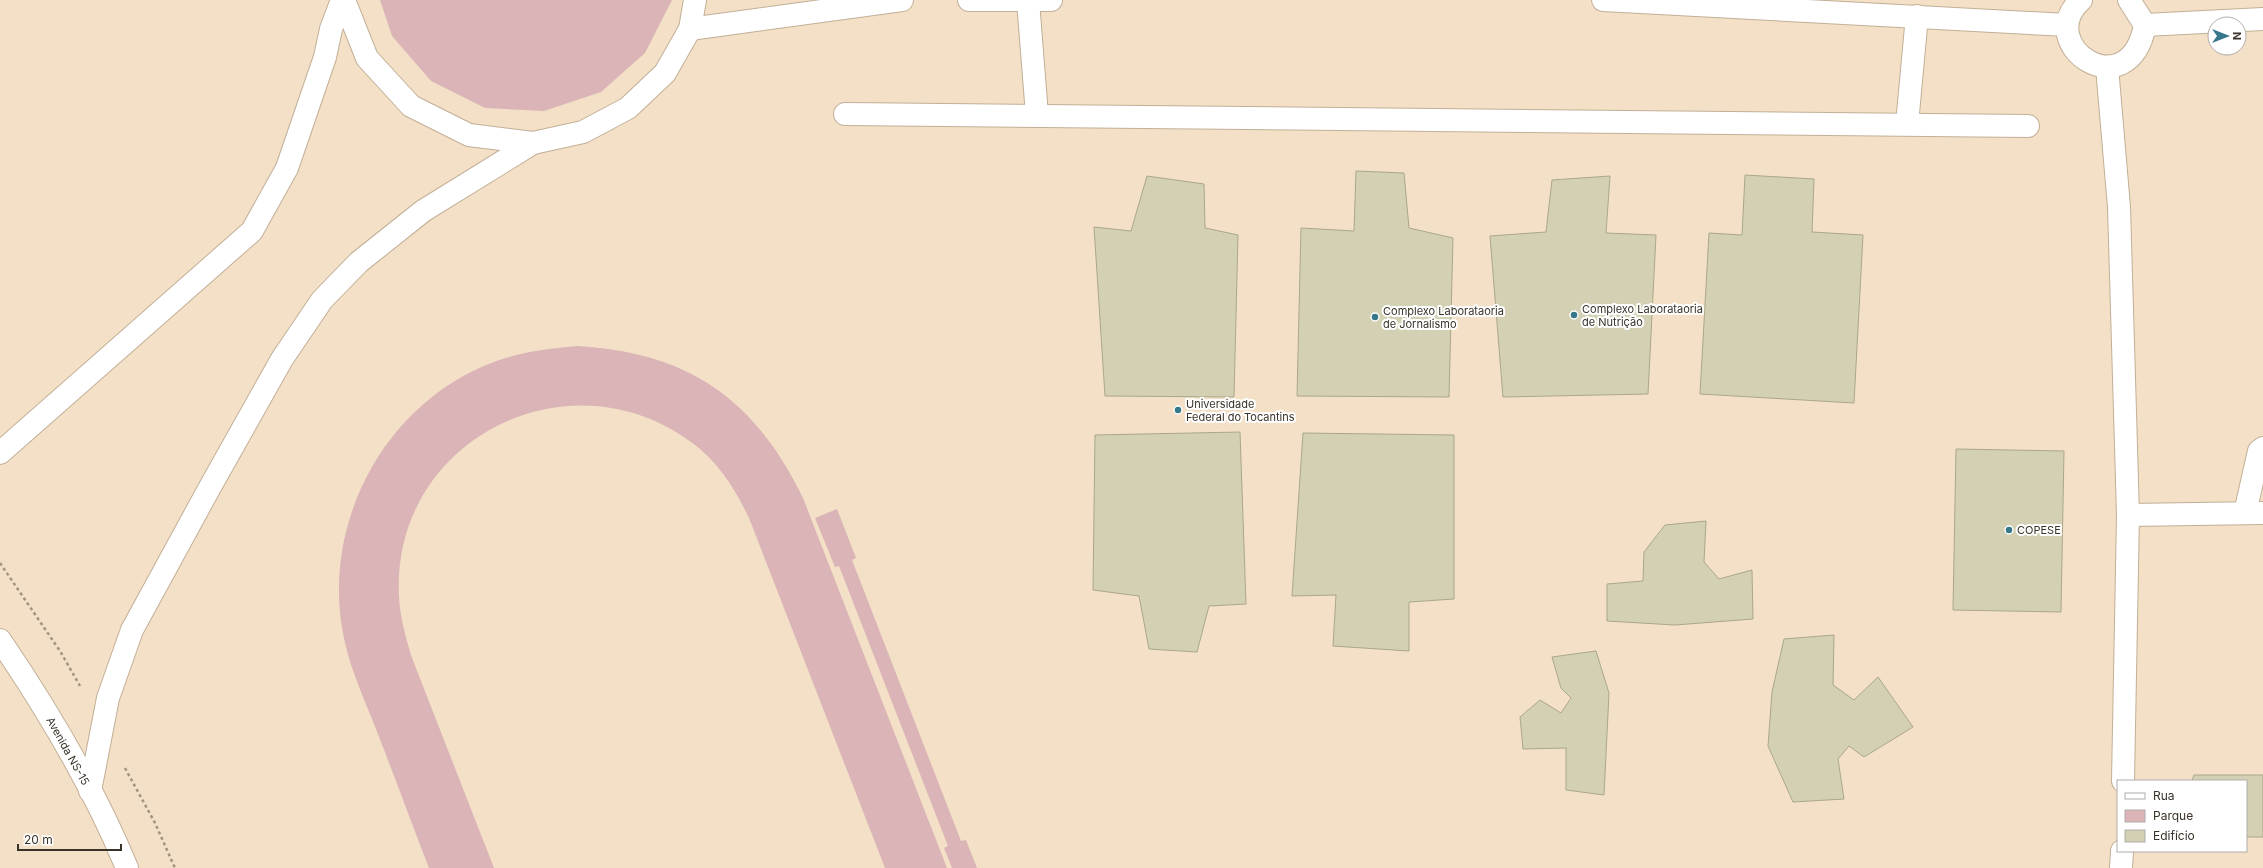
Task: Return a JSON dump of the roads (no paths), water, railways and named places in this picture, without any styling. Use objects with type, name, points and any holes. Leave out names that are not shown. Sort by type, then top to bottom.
[{"type":"street","points":[[343,0],[367,58],[411,106],[469,135],[533,142],[583,132],[628,108],[665,73],[690,28],[695,0]]},
{"type":"street","points":[[0,453],[252,231],[287,168],[325,57],[332,29],[343,0]]},
{"type":"street","points":[[690,28],[902,0]]},
{"type":"street","points":[[969,0],[1051,0]]},
{"type":"street","points":[[1602,0],[2067,25]]},
{"type":"street","points":[[2081,0],[2075,5],[2067,25],[2074,50],[2093,65],[2107,68],[2129,59],[2143,37],[2145,25],[2129,0]]},
{"type":"street","points":[[1028,1],[1037,115]]},
{"type":"street","points":[[1907,124],[1917,16]]},
{"type":"street","points":[[2145,25],[2263,19]]},
{"type":"street","points":[[2107,68],[2119,207],[2128,515],[2123,780]]},
{"type":"street","points":[[845,114],[2028,126]]},
{"type":"street","points":[[90,791],[108,698],[132,630],[210,487],[279,366],[322,300],[359,262],[423,211],[533,142]]},
{"type":"street","points":[[2128,515],[2254,513],[2259,451],[2263,448]]},
{"type":"street","name":"Avenida NS-15","points":[[0,640],[52,720],[90,791],[127,868]]},
{"type":"street","points":[[2121,868],[2122,852]]},
{"type":"place","name":"Complexo Laborataoria de Nutrição","points":[[1574,315]]},
{"type":"place","name":"Complexo Laborataoria de Jornalismo","points":[[1375,317]]},
{"type":"place","name":"Universidade Federal do Tocantins","points":[[1178,410]]},
{"type":"place","name":"COPESE","points":[[2009,530]]}]
